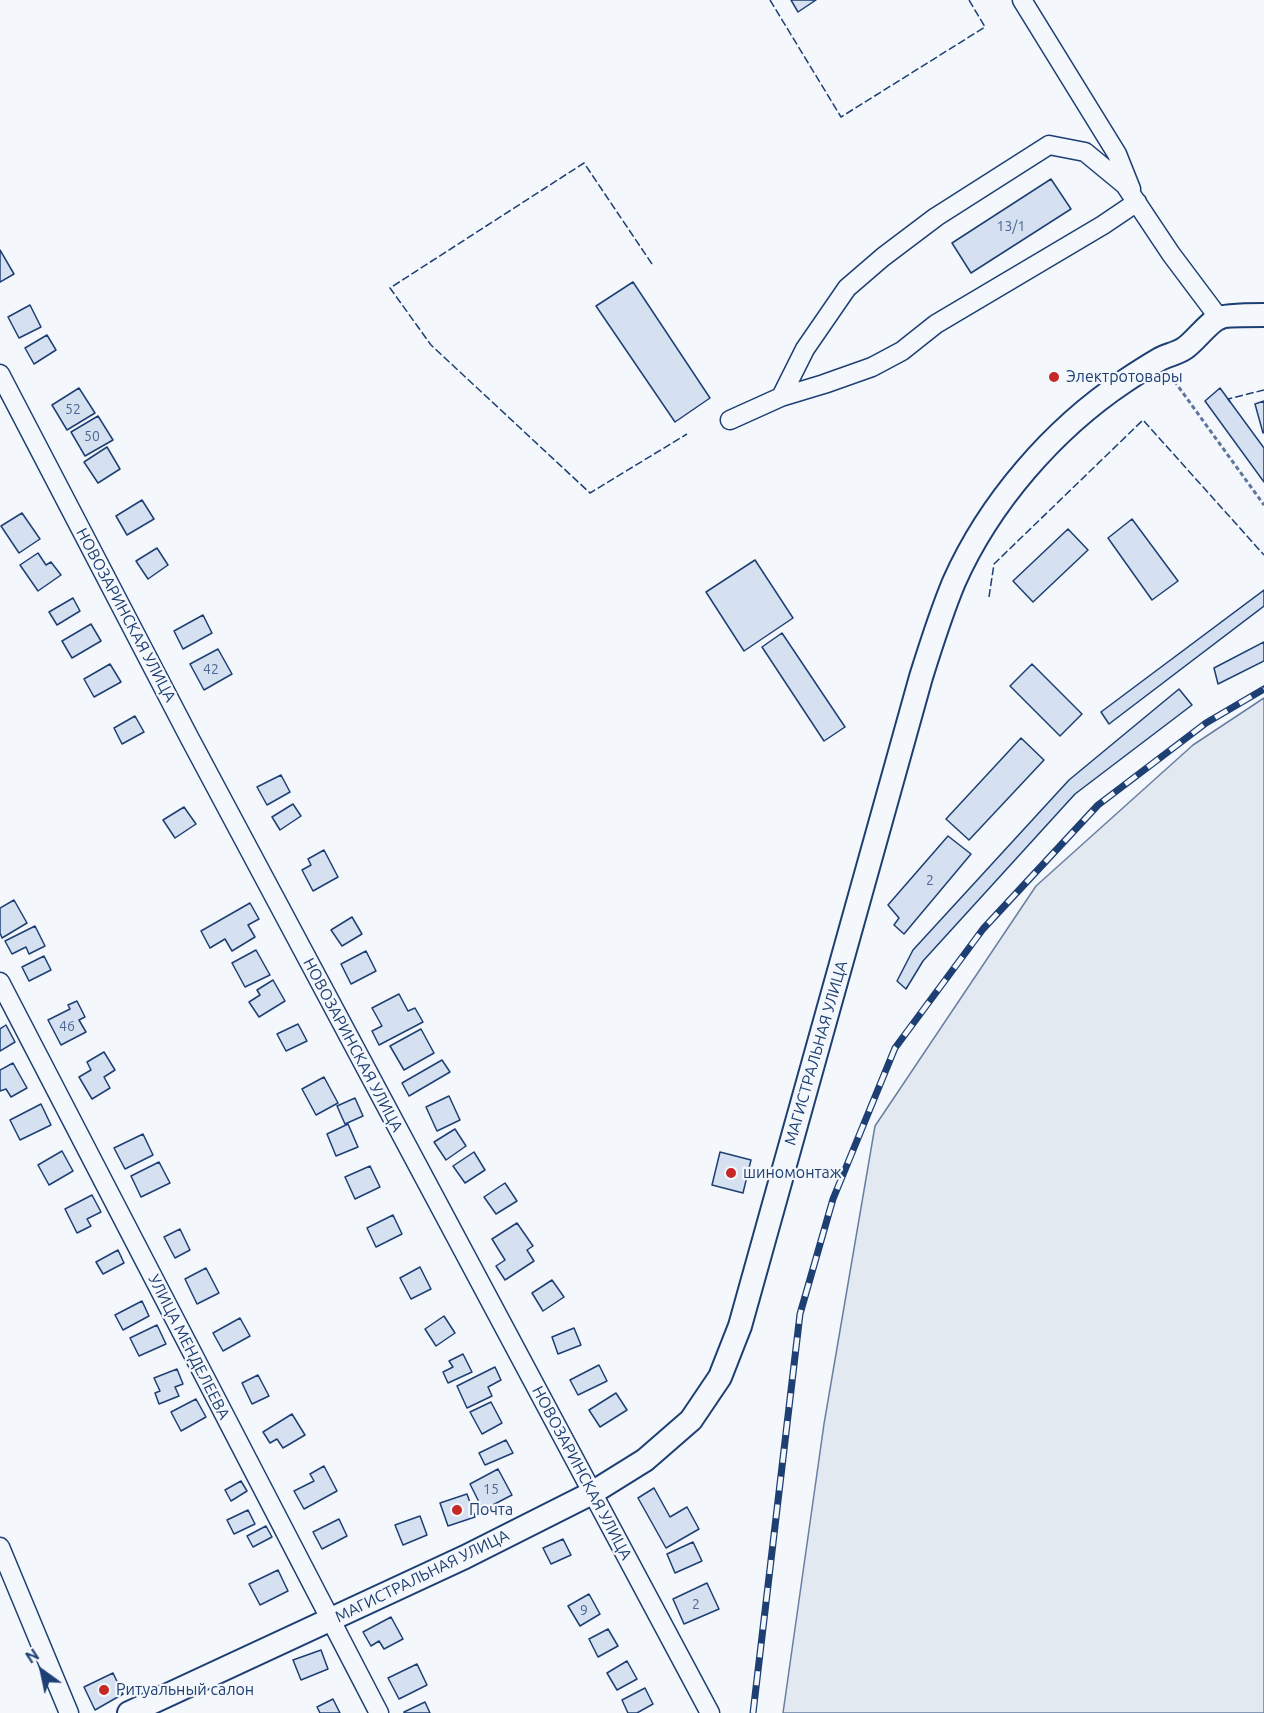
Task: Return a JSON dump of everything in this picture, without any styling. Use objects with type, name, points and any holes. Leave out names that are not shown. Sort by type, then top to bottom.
[{"type":"main road","points":[[1219,318],[1264,315]]},
{"type":"main road","name":"МАГИСТРАЛЬНАЯ УЛИЦА","points":[[129,1713],[465,1557],[592,1493],[645,1460],[691,1420],[720,1377],[740,1326],[921,677],[939,619],[960,571],[995,508],[1025,471],[1055,440],[1093,405],[1125,381],[1185,348],[1219,318]]},
{"type":"street","points":[[1022,0],[1117,154],[1137,202]]},
{"type":"street","points":[[780,397],[805,349],[847,288],[936,217],[1049,145],[1085,152],[1125,185],[1171,254],[1219,318]]},
{"type":"street","points":[[730,420],[780,397],[872,367],[902,351],[936,324],[1103,225],[1137,202]]},
{"type":"street","name":"НОВОЗАРИНСКАЯ УЛИЦА","points":[[0,375],[189,737],[710,1713]]},
{"type":"street","name":"УЛИЦА МЕНДЕЛЕЕВА","points":[[0,982],[379,1713]]},
{"type":"street","points":[[0,1547],[69,1713]]},
{"type":"path","points":[[1160,360],[1264,505]]},
{"type":"shaded area","points":[[1264,698],[1264,1713],[783,1713],[824,1424],[875,1126],[1036,886],[1193,745]]},
{"type":"building","points":[[791,0],[816,0],[798,12]]},
{"type":"building","points":[[1051,179],[1071,209],[971,273],[952,243]]},
{"type":"building","points":[[0,250],[14,274],[0,282]]},
{"type":"building","points":[[633,282],[710,398],[675,422],[596,306]]},
{"type":"building","points":[[30,305],[41,327],[19,338],[8,317]]},
{"type":"building","points":[[47,335],[56,350],[34,364],[25,348]]},
{"type":"building","points":[[79,388],[95,413],[67,430],[52,405]]},
{"type":"building","points":[[1220,388],[1264,448],[1264,482],[1205,401]]},
{"type":"building","points":[[1264,401],[1264,432],[1263,433],[1255,404]]},
{"type":"building","points":[[98,416],[113,440],[85,456],[71,432]]},
{"type":"building","points":[[107,447],[120,469],[98,483],[84,462]]},
{"type":"building","points":[[142,500],[154,519],[127,535],[116,516]]},
{"type":"building","points":[[22,513],[40,539],[19,553],[1,526]]},
{"type":"building","points":[[1132,519],[1178,581],[1152,600],[1108,538]]},
{"type":"building","points":[[1068,529],[1088,550],[1033,602],[1013,581]]},
{"type":"building","points":[[157,548],[168,565],[148,579],[136,561]]},
{"type":"building","points":[[38,553],[46,565],[51,562],[61,575],[38,591],[20,565]]},
{"type":"building","points":[[755,560],[793,618],[744,651],[706,592]]},
{"type":"building","points":[[1264,590],[1264,606],[1109,724],[1101,712]]},
{"type":"building","points":[[73,598],[80,611],[57,625],[49,612]]},
{"type":"building","points":[[203,615],[212,633],[183,649],[174,631]]},
{"type":"building","points":[[91,624],[101,641],[72,658],[62,641]]},
{"type":"building","points":[[782,633],[845,727],[824,741],[762,647]]},
{"type":"building","points":[[1264,642],[1264,661],[1218,684],[1214,668]]},
{"type":"building","points":[[218,649],[232,674],[204,690],[190,664]]},
{"type":"building","points":[[110,664],[121,682],[94,697],[84,679]]},
{"type":"building","points":[[1032,664],[1082,714],[1060,736],[1010,686]]},
{"type":"building","points":[[1179,689],[1192,705],[1075,794],[923,961],[906,989],[897,981],[913,950],[1069,780]]},
{"type":"building","points":[[135,716],[144,732],[122,744],[114,728]]},
{"type":"building","points":[[1021,738],[1044,760],[969,840],[946,819]]},
{"type":"building","points":[[281,775],[290,792],[267,805],[257,787]]},
{"type":"building","points":[[293,804],[301,816],[280,830],[272,817]]},
{"type":"building","points":[[184,807],[196,824],[175,838],[163,820]]},
{"type":"building","points":[[948,836],[971,854],[904,934],[894,925],[899,918],[888,905]]},
{"type":"building","points":[[324,850],[338,877],[313,891],[302,870],[311,865],[308,859]]},
{"type":"building","points":[[14,900],[27,923],[2,938],[0,908]]},
{"type":"building","points":[[250,903],[259,919],[248,925],[255,937],[232,951],[225,939],[210,948],[201,931]]},
{"type":"building","points":[[352,917],[362,934],[342,946],[331,930]]},
{"type":"building","points":[[35,926],[45,946],[29,954],[26,947],[12,954],[5,941]]},
{"type":"building","points":[[256,950],[270,975],[245,987],[232,963]]},
{"type":"building","points":[[366,951],[376,971],[351,984],[341,964]]},
{"type":"building","points":[[44,956],[51,970],[29,981],[22,967]]},
{"type":"building","points":[[273,980],[285,1001],[259,1017],[249,1002],[260,995],[257,990]]},
{"type":"building","points":[[399,994],[408,1011],[415,1008],[423,1022],[379,1045],[372,1031],[382,1026],[372,1008]]},
{"type":"building","points":[[77,1001],[85,1017],[79,1020],[86,1032],[61,1045],[48,1020],[70,1009],[68,1005]]},
{"type":"building","points":[[298,1024],[307,1041],[286,1051],[277,1034]]},
{"type":"building","points":[[6,1025],[15,1042],[0,1051],[0,1029]]},
{"type":"building","points":[[421,1029],[434,1053],[404,1070],[390,1046]]},
{"type":"building","points":[[104,1052],[115,1070],[104,1077],[110,1088],[92,1099],[79,1077],[91,1070],[87,1062]]},
{"type":"building","points":[[442,1060],[450,1072],[409,1096],[402,1083]]},
{"type":"building","points":[[13,1063],[27,1088],[11,1097],[6,1089],[0,1091],[0,1070]]},
{"type":"building","points":[[324,1077],[338,1103],[316,1115],[302,1089]]},
{"type":"building","points":[[449,1096],[460,1120],[437,1131],[426,1107]]},
{"type":"building","points":[[355,1098],[363,1116],[345,1124],[337,1106]]},
{"type":"building","points":[[41,1104],[51,1125],[20,1140],[10,1120]]},
{"type":"building","points":[[348,1124],[358,1147],[336,1156],[327,1134]]},
{"type":"building","points":[[455,1129],[466,1146],[446,1160],[434,1142]]},
{"type":"building","points":[[143,1134],[153,1155],[125,1169],[114,1148]]},
{"type":"building","points":[[62,1151],[73,1171],[49,1185],[38,1165]]},
{"type":"building","points":[[474,1152],[485,1170],[465,1183],[453,1166]]},
{"type":"building","name":"шиномонтаж","points":[[720,1152],[751,1160],[743,1193],[712,1185]]},
{"type":"building","points":[[159,1162],[170,1183],[141,1197],[131,1176]]},
{"type":"building","points":[[370,1166],[380,1187],[355,1199],[345,1177]]},
{"type":"building","points":[[505,1183],[517,1201],[496,1214],[484,1197]]},
{"type":"building","points":[[92,1195],[101,1212],[87,1219],[91,1226],[77,1233],[65,1209]]},
{"type":"building","points":[[393,1215],[402,1234],[376,1247],[367,1228]]},
{"type":"building","points":[[517,1223],[533,1246],[527,1250],[534,1261],[505,1280],[496,1266],[505,1260],[492,1239]]},
{"type":"building","points":[[180,1229],[190,1250],[175,1258],[164,1237]]},
{"type":"building","points":[[118,1250],[124,1263],[103,1274],[96,1262]]},
{"type":"building","points":[[420,1267],[431,1289],[411,1299],[400,1278]]},
{"type":"building","points":[[206,1268],[219,1293],[197,1304],[185,1279]]},
{"type":"building","points":[[552,1280],[564,1297],[543,1311],[532,1293]]},
{"type":"building","points":[[142,1301],[149,1316],[123,1330],[115,1315]]},
{"type":"building","points":[[444,1316],[455,1333],[436,1346],[425,1329]]},
{"type":"building","points":[[240,1318],[250,1336],[223,1351],[213,1333]]},
{"type":"building","points":[[157,1325],[166,1344],[139,1356],[130,1338]]},
{"type":"building","points":[[574,1328],[581,1345],[558,1354],[552,1337]]},
{"type":"building","points":[[463,1354],[472,1372],[448,1383],[443,1372],[453,1367],[449,1361]]},
{"type":"building","points":[[599,1365],[607,1381],[578,1395],[570,1380]]},
{"type":"building","points":[[495,1367],[501,1380],[488,1387],[492,1396],[467,1408],[457,1386]]},
{"type":"building","points":[[177,1369],[183,1384],[175,1387],[179,1396],[159,1404],[155,1393],[160,1391],[154,1378]]},
{"type":"building","points":[[258,1375],[269,1396],[252,1404],[242,1383]]},
{"type":"building","points":[[616,1393],[627,1410],[600,1427],[589,1410]]},
{"type":"building","points":[[196,1399],[206,1417],[181,1431],[171,1412]]},
{"type":"building","points":[[491,1402],[502,1423],[482,1434],[470,1412]]},
{"type":"building","points":[[292,1414],[305,1435],[283,1448],[277,1439],[270,1443],[263,1432]]},
{"type":"building","points":[[506,1440],[513,1453],[485,1465],[479,1453]]},
{"type":"building","points":[[324,1466],[337,1491],[304,1509],[294,1491],[314,1481],[310,1474]]},
{"type":"building","points":[[498,1469],[512,1495],[483,1510],[470,1484]]},
{"type":"building","points":[[241,1481],[247,1491],[231,1501],[225,1490]]},
{"type":"building","points":[[654,1488],[670,1517],[687,1507],[699,1529],[666,1548],[638,1498]]},
{"type":"building","name":"Почта","points":[[467,1494],[475,1517],[448,1526],[440,1503]]},
{"type":"building","points":[[248,1510],[255,1524],[234,1534],[227,1520]]},
{"type":"building","points":[[420,1516],[427,1535],[403,1545],[395,1525]]},
{"type":"building","points":[[339,1519],[347,1536],[322,1549],[313,1532]]},
{"type":"building","points":[[266,1526],[272,1537],[253,1547],[247,1536]]},
{"type":"building","points":[[563,1539],[571,1555],[551,1564],[543,1548]]},
{"type":"building","points":[[693,1542],[702,1561],[675,1573],[667,1554]]},
{"type":"building","points":[[278,1570],[288,1591],[260,1605],[249,1584]]},
{"type":"building","points":[[707,1583],[719,1609],[684,1624],[673,1599]]},
{"type":"building","points":[[589,1594],[600,1614],[580,1626],[568,1606]]},
{"type":"building","points":[[391,1617],[403,1639],[384,1649],[379,1641],[371,1646],[363,1632]]},
{"type":"building","points":[[608,1629],[618,1646],[598,1657],[589,1639]]},
{"type":"building","points":[[321,1650],[328,1669],[301,1680],[293,1660]]},
{"type":"building","points":[[627,1661],[637,1679],[617,1690],[607,1673]]},
{"type":"building","points":[[417,1664],[427,1685],[399,1699],[388,1678]]},
{"type":"building","name":"Ритуальный салон","points":[[113,1673],[123,1694],[95,1710],[84,1687]]},
{"type":"building","points":[[645,1688],[653,1704],[637,1713],[628,1713],[622,1700]]},
{"type":"building","points":[[333,1699],[340,1713],[320,1713],[317,1707]]},
{"type":"building","points":[[425,1702],[430,1713],[404,1713],[404,1712]]},
{"type":"railway","points":[[753,1713],[800,1314],[833,1199],[895,1048],[983,929],[1098,805],[1206,723],[1264,689]]},
{"type":"fence","points":[[770,0],[841,117],[985,27],[969,0]]},
{"type":"fence","points":[[652,264],[584,163],[390,288],[431,345],[590,493],[687,434]]},
{"type":"fence","points":[[1230,402],[1228,399],[1264,390]]},
{"type":"fence","points":[[989,597],[994,564],[1143,420],[1264,555]]},
{"type":"place","name":"Электротовары","points":[[1054,377]]},
{"type":"place","name":"шиномонтаж","points":[[731,1173]]},
{"type":"place","name":"Почта","points":[[457,1510]]},
{"type":"place","name":"Ритуальный салон","points":[[104,1690]]}]
